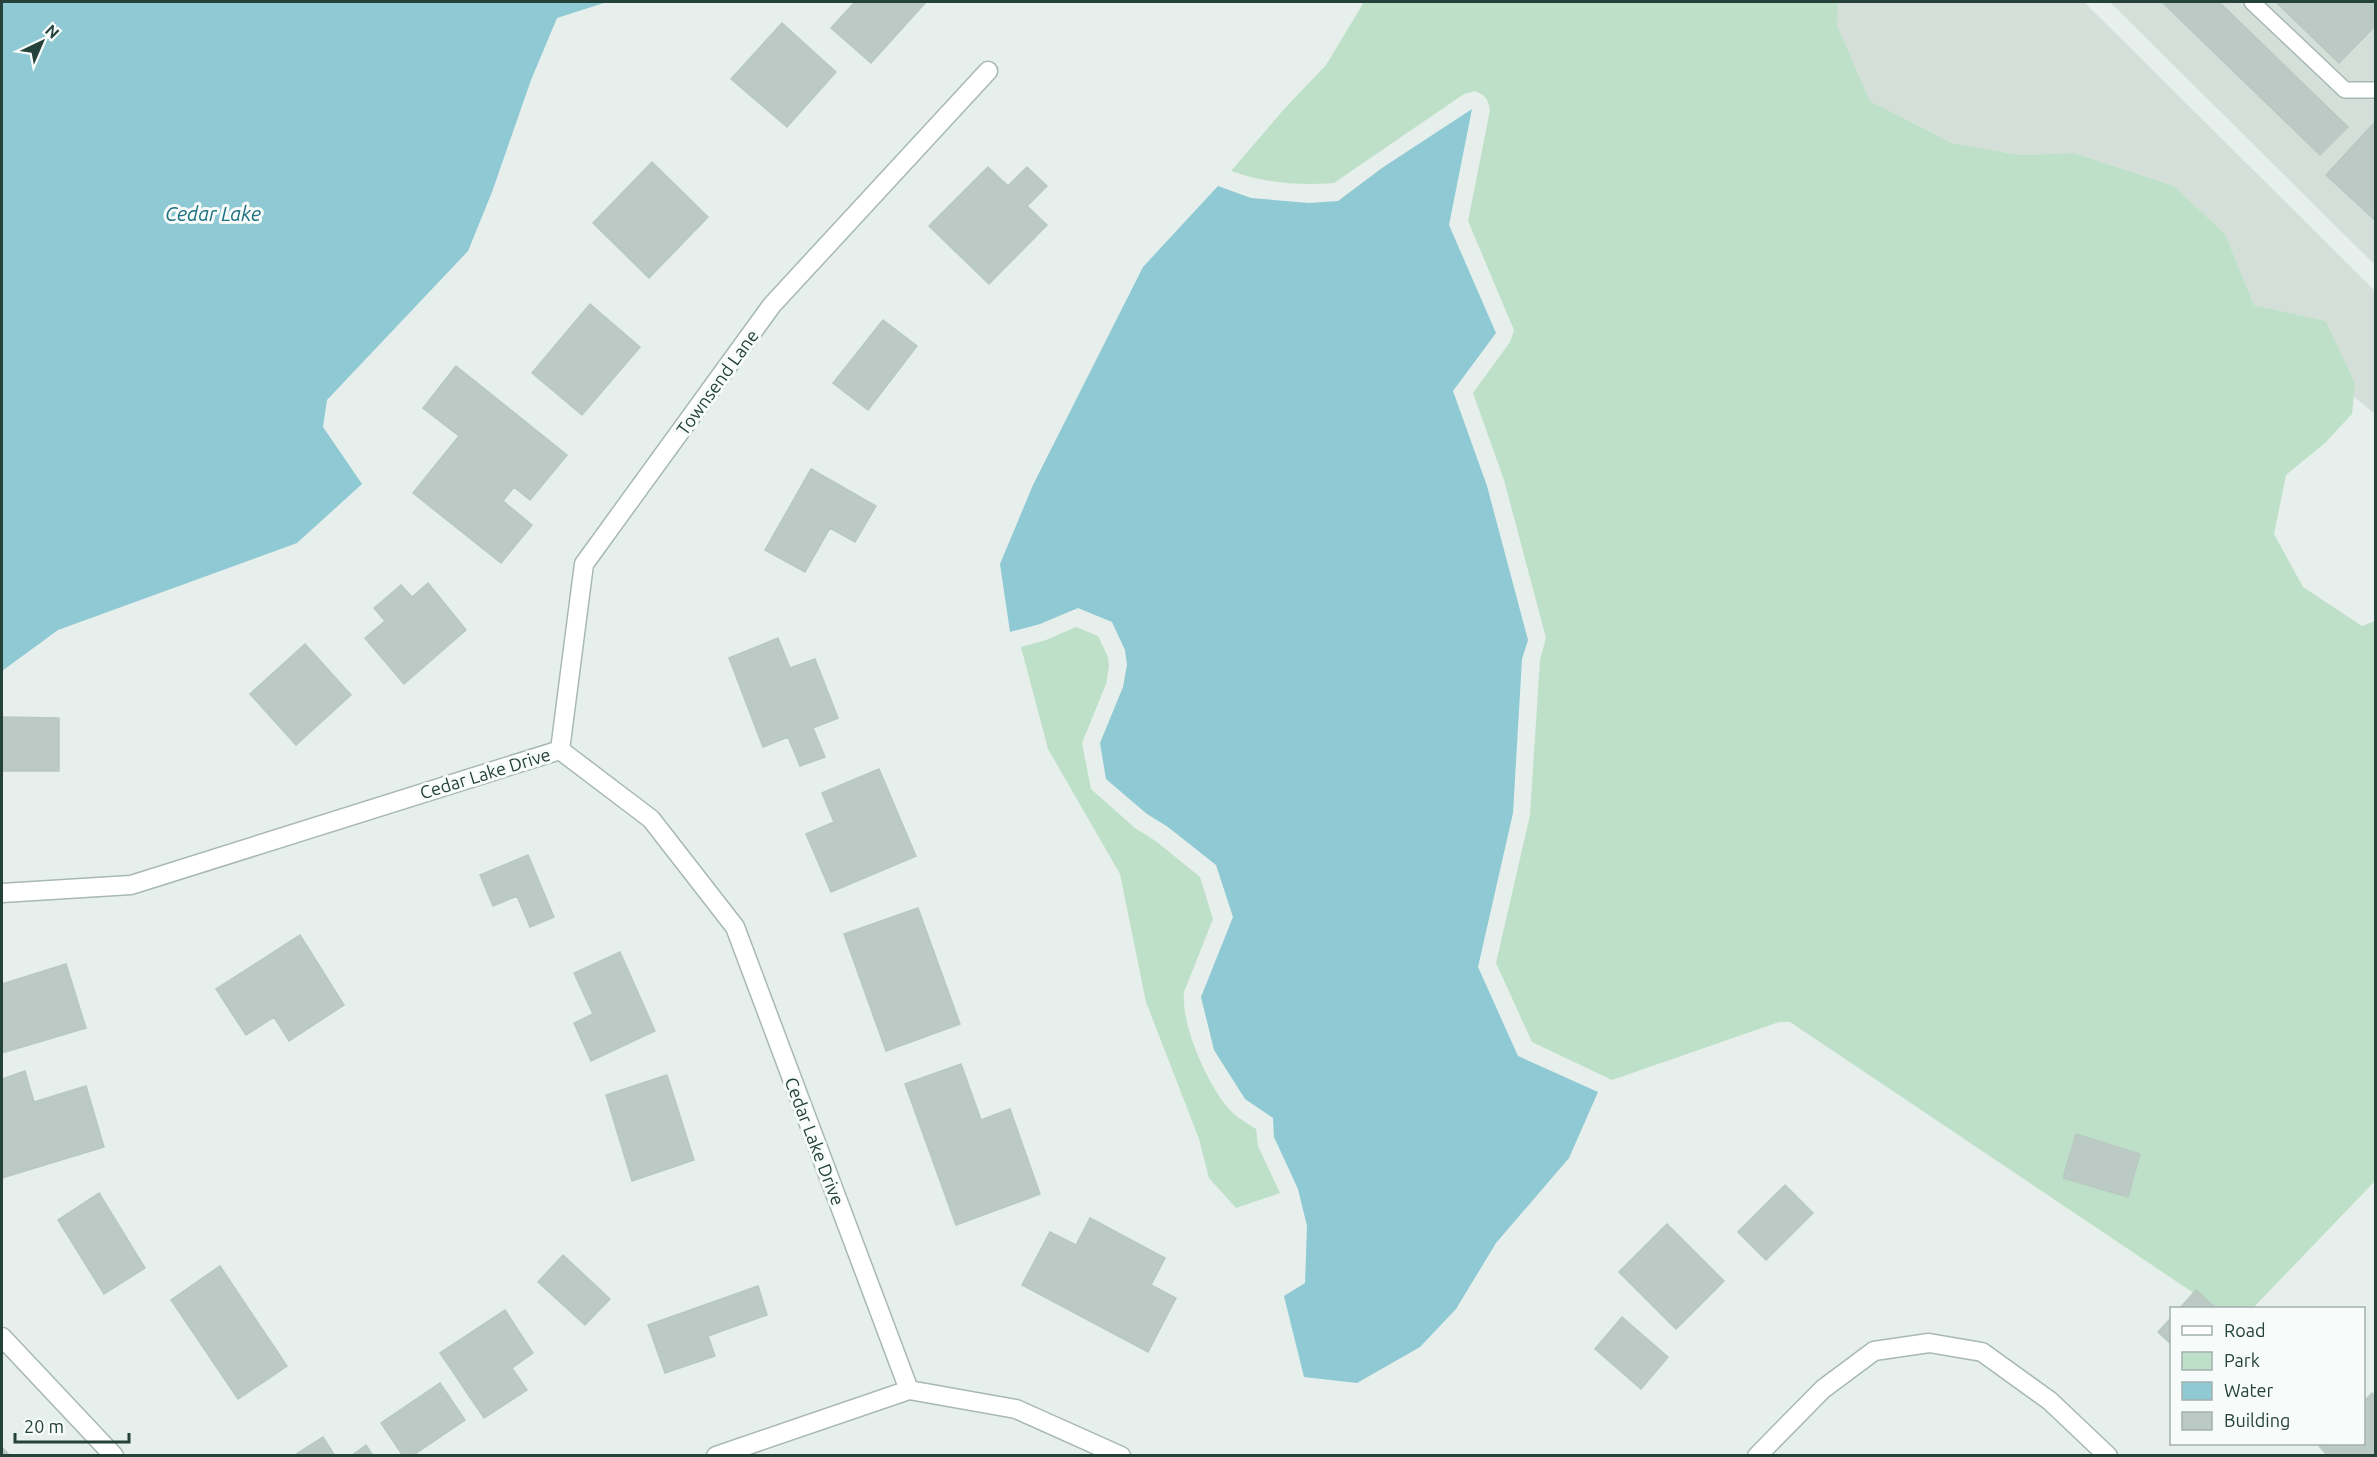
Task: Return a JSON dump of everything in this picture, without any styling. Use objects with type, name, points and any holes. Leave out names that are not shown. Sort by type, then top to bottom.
[{"type":"street","name":"Townsend Lane","points":[[560,750],[584,564],[772,305],[988,71]]},
{"type":"street","name":"Cedar Lake Drive","points":[[2,893],[131,885],[560,750],[651,819],[735,927],[909,1390]]},
{"type":"street","points":[[2,1337],[114,1455]]},
{"type":"street","points":[[1758,1455],[1823,1389],[1874,1352],[1929,1343],[1982,1352],[2050,1401],[2108,1455]]},
{"type":"street","points":[[716,1455],[909,1390],[1016,1409],[1120,1455]]},
{"type":"lane","points":[[2252,2],[2345,90],[2376,90]]},
{"type":"shaded area","points":[[1838,2],[2084,2],[2375,291],[2375,414],[2353,396],[2355,383],[2326,321],[2254,305],[2225,234],[2174,186],[2074,153],[2020,155],[1952,143],[1870,101],[1837,25]]},
{"type":"shaded area","points":[[2110,2],[2375,2],[2375,265]]},
{"type":"green space","points":[[1364,2],[1838,2],[1837,25],[1870,101],[1952,143],[2020,155],[2074,153],[2174,186],[2225,234],[2254,305],[2326,321],[2355,383],[2352,414],[2325,443],[2286,475],[2274,534],[2303,587],[2362,626],[2375,621],[2375,1181],[2254,1307],[2215,1307],[1790,1022],[1779,1022],[1612,1080],[1532,1042],[1496,963],[1530,815],[1540,660],[1546,638],[1504,480],[1473,393],[1510,342],[1514,330],[1468,221],[1490,110],[1484,96],[1475,91],[1464,94],[1334,183],[1282,183],[1231,171],[1285,108],[1326,65]]},
{"type":"green space","points":[[1076,627],[1098,636],[1108,657],[1109,666],[1106,684],[1082,743],[1091,789],[1135,828],[1157,842],[1200,877],[1213,919],[1184,992],[1187,1021],[1197,1054],[1212,1085],[1235,1115],[1256,1129],[1258,1146],[1280,1193],[1236,1208],[1209,1178],[1199,1139],[1146,1002],[1120,874],[1048,749],[1021,647],[1046,640]]},
{"type":"water","name":"Cedar Lake","points":[[2,2],[607,2],[557,18],[531,80],[492,192],[468,251],[327,400],[323,427],[362,484],[297,543],[58,630],[2,671]]},
{"type":"water","points":[[1472,109],[1449,225],[1496,333],[1453,391],[1487,486],[1528,640],[1522,659],[1513,813],[1478,967],[1518,1056],[1598,1092],[1569,1158],[1496,1243],[1456,1309],[1420,1347],[1357,1383],[1304,1377],[1284,1296],[1305,1283],[1307,1226],[1298,1189],[1274,1137],[1273,1118],[1245,1099],[1214,1050],[1201,997],[1233,917],[1216,865],[1168,827],[1147,814],[1106,779],[1100,743],[1123,687],[1127,665],[1125,650],[1112,622],[1078,608],[1040,624],[1010,632],[1000,564],[1033,485],[1143,267],[1218,186],[1251,198],[1309,203],[1338,201],[1382,168]]},
{"type":"building","points":[[852,2],[926,2],[871,63],[831,28],[854,3]]},
{"type":"building","points":[[2162,2],[2219,2],[2348,127],[2320,155]]},
{"type":"building","points":[[2276,2],[2376,2],[2376,25],[2339,63]]},
{"type":"building","points":[[782,23],[836,72],[787,127],[731,79]]},
{"type":"building","points":[[2376,122],[2376,221],[2326,175]]},
{"type":"building","points":[[652,162],[708,217],[649,278],[593,223]]},
{"type":"building","points":[[988,167],[1008,186],[1027,167],[1047,186],[1027,206],[1047,225],[989,284],[929,226]]},
{"type":"building","points":[[590,304],[640,347],[582,415],[532,373]]},
{"type":"building","points":[[883,320],[917,346],[868,410],[833,383]]},
{"type":"building","points":[[456,366],[567,455],[530,500],[514,487],[503,501],[532,525],[501,563],[413,493],[459,436],[423,408]]},
{"type":"building","points":[[811,469],[876,506],[855,542],[830,528],[805,572],[765,550]]},
{"type":"building","points":[[428,583],[466,630],[404,684],[365,638],[385,621],[374,608],[401,585],[412,597]]},
{"type":"building","points":[[778,638],[790,668],[815,659],[838,718],[813,728],[825,757],[800,766],[788,737],[763,747],[729,658]]},
{"type":"building","points":[[305,644],[351,695],[296,745],[250,694]]},
{"type":"building","points":[[2,717],[59,718],[59,771],[2,771]]},
{"type":"building","points":[[879,769],[916,856],[831,892],[806,834],[834,822],[822,793]]},
{"type":"building","points":[[528,855],[554,917],[530,927],[517,896],[493,906],[480,875]]},
{"type":"building","points":[[918,908],[960,1024],[886,1051],[844,934]]},
{"type":"building","points":[[300,935],[344,1005],[289,1041],[274,1017],[246,1035],[216,989]]},
{"type":"building","points":[[620,952],[655,1031],[591,1061],[574,1023],[593,1014],[574,973]]},
{"type":"building","points":[[66,964],[86,1028],[2,1053],[2,984]]},
{"type":"building","points":[[961,1064],[981,1120],[1010,1109],[1040,1194],[956,1225],[905,1084]]},
{"type":"building","points":[[25,1071],[34,1102],[86,1086],[104,1147],[2,1178],[2,1079]]},
{"type":"building","points":[[667,1075],[694,1160],[632,1181],[606,1095]]},
{"type":"building","points":[[2076,1134],[2140,1154],[2128,1197],[2063,1178]]},
{"type":"building","points":[[1785,1185],[1813,1213],[1766,1260],[1738,1232]]},
{"type":"building","points":[[99,1193],[145,1268],[104,1294],[58,1220]]},
{"type":"building","points":[[1090,1218],[1165,1258],[1151,1285],[1176,1298],[1148,1352],[1022,1285],[1050,1232],[1076,1245]]},
{"type":"building","points":[[1667,1224],[1724,1281],[1676,1329],[1619,1272]]},
{"type":"building","points":[[563,1255],[610,1299],[585,1325],[538,1282]]},
{"type":"building","points":[[220,1266],[287,1366],[238,1399],[171,1300]]},
{"type":"building","points":[[758,1286],[767,1315],[708,1336],[715,1356],[665,1373],[648,1325]]},
{"type":"building","points":[[2196,1290],[2215,1307],[2181,1307]]},
{"type":"building","points":[[505,1310],[533,1353],[512,1368],[527,1390],[484,1418],[440,1353]]},
{"type":"building","points":[[1622,1317],[1668,1357],[1641,1389],[1595,1349]]},
{"type":"building","points":[[2170,1319],[2170,1343],[2158,1332]]},
{"type":"building","points":[[440,1383],[465,1420],[412,1456],[403,1456],[381,1423]]},
{"type":"building","points":[[2372,1393],[2376,1397],[2376,1456],[2328,1456],[2320,1445],[2365,1445],[2365,1400]]},
{"type":"building","points":[[323,1437],[335,1456],[293,1456]]},
{"type":"building","points":[[366,1445],[373,1456],[351,1456]]},
{"type":"building","points":[[2,1447],[10,1456],[2,1456]]}]
